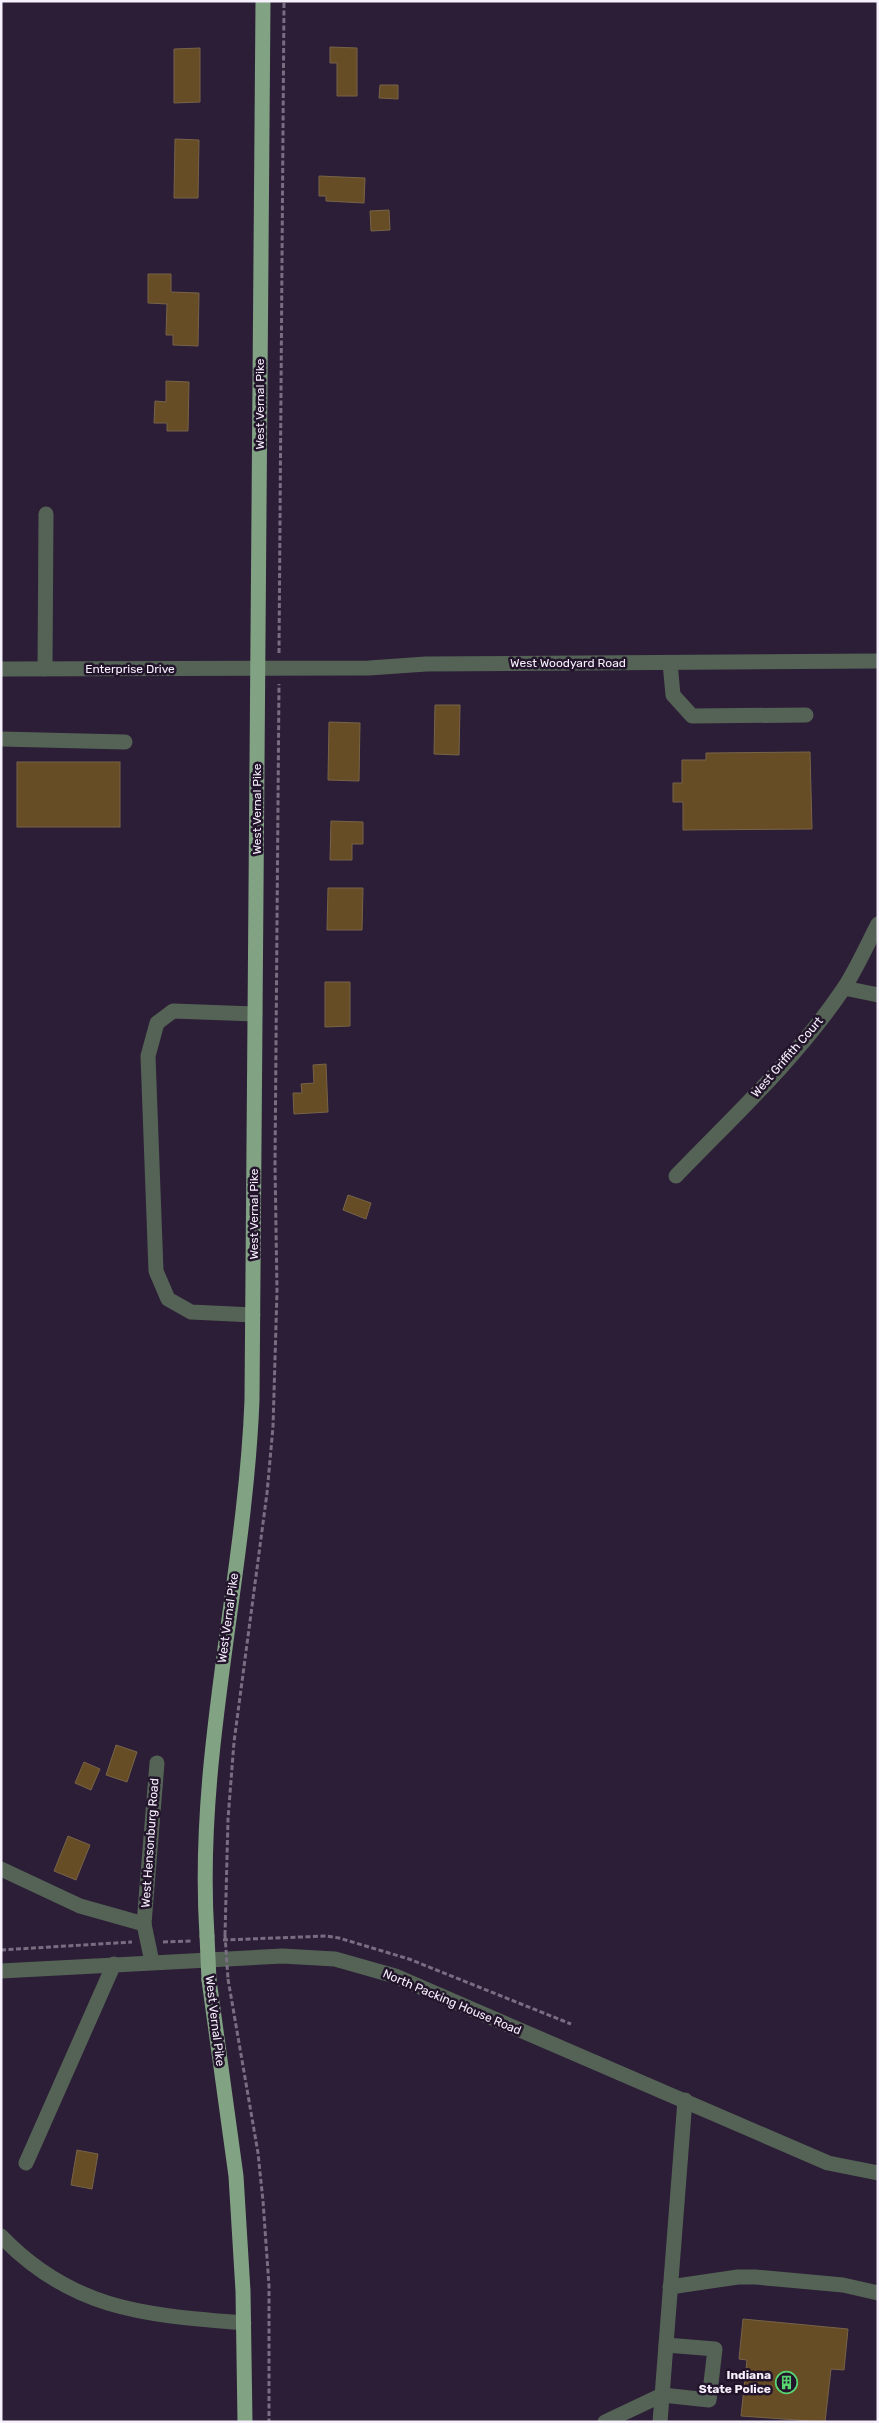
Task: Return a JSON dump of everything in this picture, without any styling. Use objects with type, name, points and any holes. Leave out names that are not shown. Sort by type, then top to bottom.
[{"type":"main road","name":"West Vernal Pike","points":[[245,2422],[244,2323],[236,2176],[210,1980],[205,1862],[208,1780],[246,1484],[251,1416],[264,1]]},
{"type":"street","points":[[45,669],[46,514]]},
{"type":"street","name":"West Woodyard Road","points":[[258,668],[369,668],[426,664],[878,661]]},
{"type":"street","points":[[670,663],[673,695],[692,716],[806,715]]},
{"type":"street","name":"Enterprise Drive","points":[[1,669],[258,668]]},
{"type":"street","points":[[1,739],[125,742]]},
{"type":"street","name":"West Griffith Court","points":[[676,1176],[778,1070],[812,1031],[844,988],[878,924]]},
{"type":"street","points":[[844,988],[878,994]]},
{"type":"street","points":[[253,1314],[191,1312],[168,1299],[156,1271],[148,1056],[157,1023],[173,1011],[255,1014]]},
{"type":"street","name":"West Hensonburg Road","points":[[152,1962],[144,1924],[157,1763]]},
{"type":"street","name":"West Hensonburg Road","points":[[1,1868],[80,1906],[144,1924]]},
{"type":"street","name":"North Packing House Road","points":[[1,1971],[282,1956],[335,1959],[357,1964],[395,1976],[828,2163],[878,2173]]},
{"type":"street","points":[[26,2163],[114,1964]]},
{"type":"street","points":[[660,2422],[685,2100]]},
{"type":"street","points":[[1,2236],[15,2250],[55,2281],[84,2296],[123,2309],[156,2315],[244,2323]]},
{"type":"street","points":[[670,2288],[738,2278],[755,2278],[843,2285],[878,2293]]},
{"type":"street","points":[[605,2422],[662,2395],[709,2400],[715,2349],[666,2345]]},
{"type":"path","points":[[279,644],[284,1]]},
{"type":"path","points":[[226,1935],[228,1979],[264,2201],[269,2286],[269,2422]]},
{"type":"path","points":[[1,1950],[139,1941]]},
{"type":"building","points":[[330,47],[357,48],[357,96],[337,96],[337,63],[330,63]]},
{"type":"building","points":[[200,48],[200,102],[174,103],[174,49]]},
{"type":"building","points":[[380,85],[398,85],[398,99],[379,98]]},
{"type":"building","points":[[175,139],[199,140],[198,198],[174,198]]},
{"type":"building","points":[[319,176],[365,178],[364,203],[326,201],[326,196],[319,196]]},
{"type":"building","points":[[389,210],[390,230],[371,231],[370,211]]},
{"type":"building","points":[[148,274],[171,274],[171,292],[199,293],[198,346],[173,345],[173,335],[166,335],[167,304],[148,303]]},
{"type":"building","points":[[166,381],[189,382],[188,431],[167,431],[167,423],[154,423],[155,401],[166,402]]},
{"type":"building","points":[[435,705],[460,705],[459,755],[434,754]]},
{"type":"building","points":[[329,722],[360,723],[359,781],[328,780]]},
{"type":"building","points":[[810,752],[812,829],[683,830],[683,802],[673,802],[673,783],[682,783],[682,760],[706,760],[706,753]]},
{"type":"building","points":[[17,762],[120,762],[120,827],[17,827]]},
{"type":"building","points":[[331,821],[363,822],[363,844],[352,844],[352,860],[330,860]]},
{"type":"building","points":[[328,888],[363,888],[362,930],[327,930]]},
{"type":"building","points":[[325,982],[350,982],[350,1026],[325,1027]]},
{"type":"building","points":[[326,1064],[328,1112],[294,1114],[293,1093],[302,1093],[301,1084],[314,1083],[313,1065]]},
{"type":"building","points":[[348,1195],[371,1203],[366,1219],[343,1210]]},
{"type":"building","points":[[116,1745],[137,1752],[127,1782],[106,1775]]},
{"type":"building","points":[[84,1762],[100,1769],[91,1790],[75,1783]]},
{"type":"building","points":[[68,1836],[90,1845],[76,1880],[54,1871]]},
{"type":"building","points":[[77,2150],[98,2154],[92,2189],[71,2185]]},
{"type":"building","name":"Indiana State Police","points":[[743,2319],[848,2329],[844,2370],[831,2369],[825,2422],[741,2416],[747,2360],[739,2359]]},
{"type":"place","name":"Indiana State Police","points":[[787,2382]]}]
